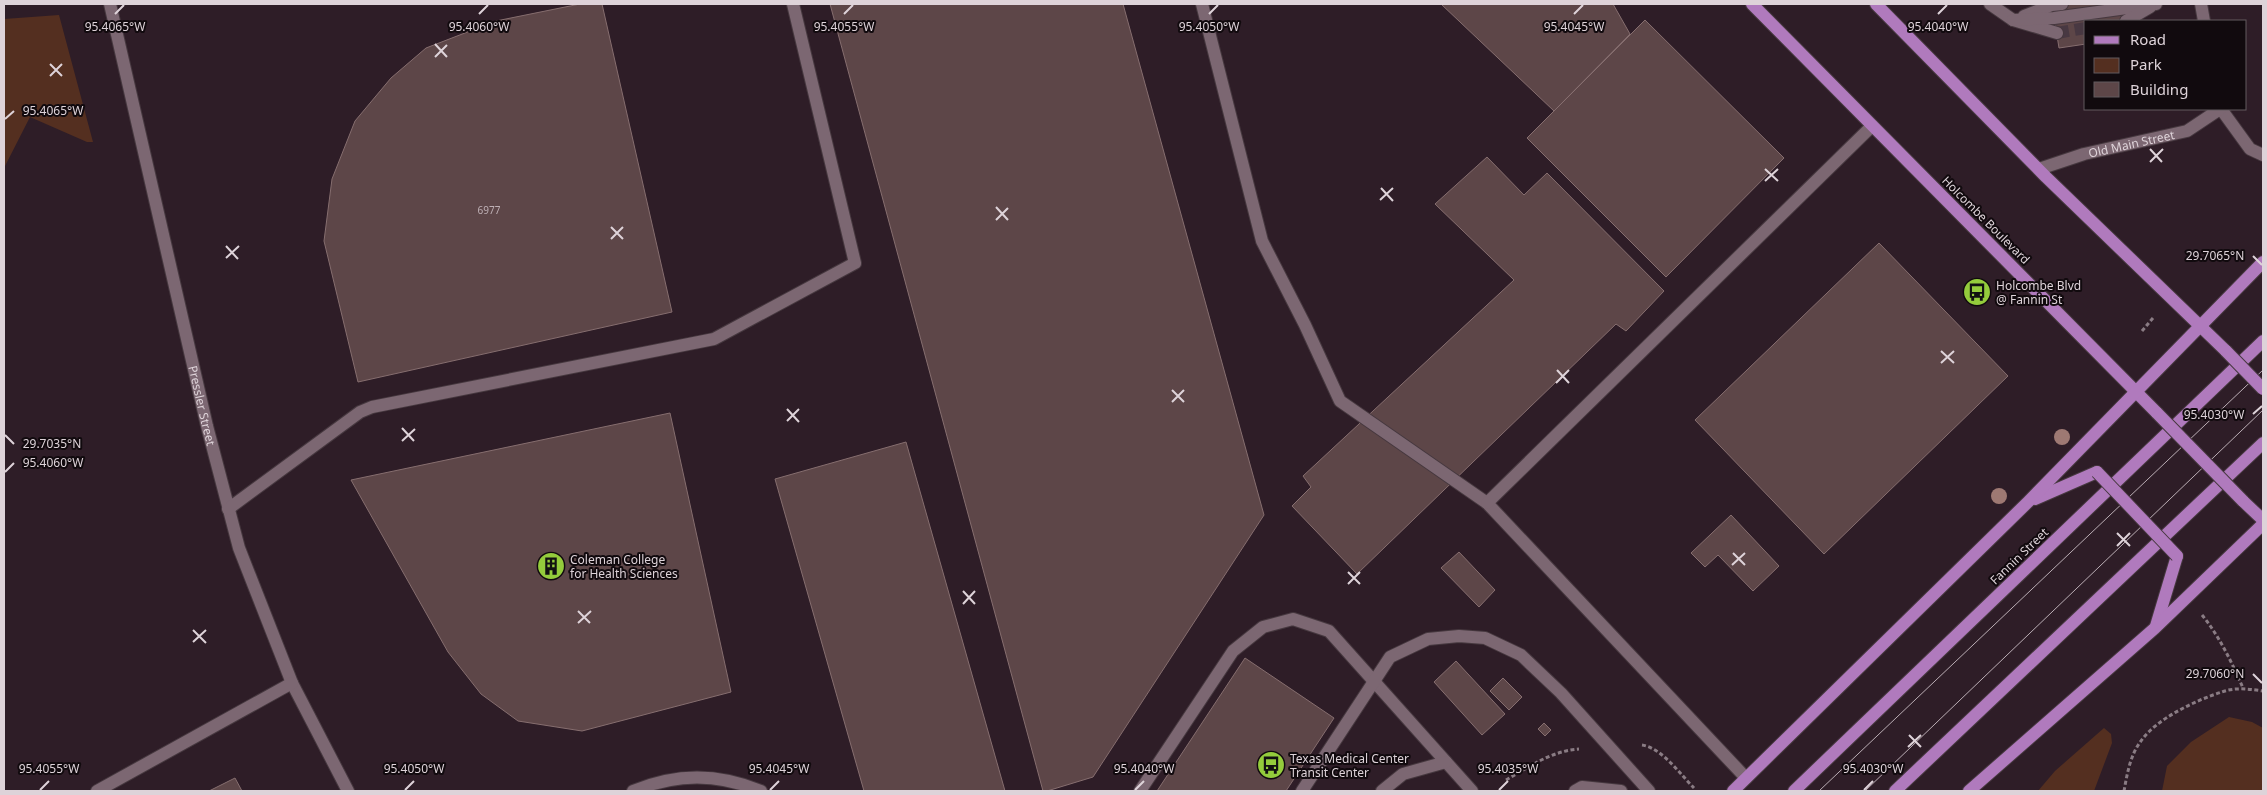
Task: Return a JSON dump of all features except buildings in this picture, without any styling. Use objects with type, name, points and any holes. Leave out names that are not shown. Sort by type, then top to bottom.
[{"type":"main road","name":"Holcombe Boulevard","points":[[1752,4],[2263,520]]},
{"type":"main road","points":[[1876,4],[2039,170],[2202,326],[2263,389]]},
{"type":"main road","points":[[1733,791],[2028,502],[2263,262]]},
{"type":"main road","name":"Fannin Street","points":[[1794,791],[2263,341]]},
{"type":"main road","points":[[1896,791],[2263,443]]},
{"type":"main road","points":[[2028,502],[2097,472],[2177,556],[2155,628]]},
{"type":"main road","points":[[1969,791],[2155,628],[2263,524]]},
{"type":"street","name":"Pressler Street","points":[[110,4],[202,406],[228,509],[250,580],[292,683],[348,791]]},
{"type":"street","points":[[228,509],[360,412],[372,407],[714,339],[855,263],[793,4]]},
{"type":"street","points":[[1202,4],[1262,242],[1305,325],[1340,401],[1487,504],[1746,778]]},
{"type":"street","points":[[1990,4],[2013,20],[2057,32]]},
{"type":"street","points":[[2013,20],[2052,5],[2062,4]]},
{"type":"street","points":[[2013,20],[2054,18],[2156,4]]},
{"type":"street","points":[[2128,20],[2156,4]]},
{"type":"street","points":[[2201,4],[2204,20]]},
{"type":"street","name":"Old Main Street","points":[[2039,170],[2084,154],[2187,131],[2218,110]]},
{"type":"street","name":"Old Main Street","points":[[2221,110],[2250,149],[2263,155]]},
{"type":"street","points":[[1487,504],[1872,126]]},
{"type":"street","points":[[1140,791],[1233,651],[1263,628],[1293,619],[1329,632],[1472,791]]},
{"type":"street","points":[[1302,791],[1390,657],[1428,639],[1459,636],[1485,638],[1521,655],[1561,693],[1649,791]]},
{"type":"street","points":[[97,791],[292,683]]},
{"type":"street","points":[[1382,791],[1403,774],[1446,762]]},
{"type":"street","points":[[633,791],[690,776],[719,779],[761,791]]},
{"type":"street","points":[[1575,791],[1582,787],[1621,791]]},
{"type":"path","points":[[2142,331],[2153,318]]},
{"type":"path","points":[[2200,612],[2212,627],[2243,688]]},
{"type":"path","points":[[2124,791],[2129,766],[2140,742],[2154,726],[2222,691],[2243,688],[2263,691]]},
{"type":"path","points":[[1638,744],[1649,746],[1694,788]]},
{"type":"path","points":[[1506,780],[1557,753],[1582,749]]},
{"type":"green space","points":[[59,15],[93,142],[87,142],[30,117],[4,168],[4,19]]},
{"type":"green space","points":[[2229,717],[2252,722],[2263,728],[2263,791],[2162,791],[2167,766],[2191,742]]},
{"type":"green space","points":[[2104,728],[2111,734],[2112,743],[2094,791],[2038,791],[2055,771]]},
{"type":"tunnel","points":[[2057,33],[2084,28]]},
{"type":"tram line","points":[[1819,791],[2263,370]]},
{"type":"tram line","points":[[1865,791],[2263,410]]},
{"type":"place","name":"Holcombe Blvd @ Fannin St","points":[[1977,292]]},
{"type":"place","name":"Coleman College for Health Sciences","points":[[551,566]]},
{"type":"place","name":"Texas Medical Center Transit Center","points":[[1271,765]]}]
